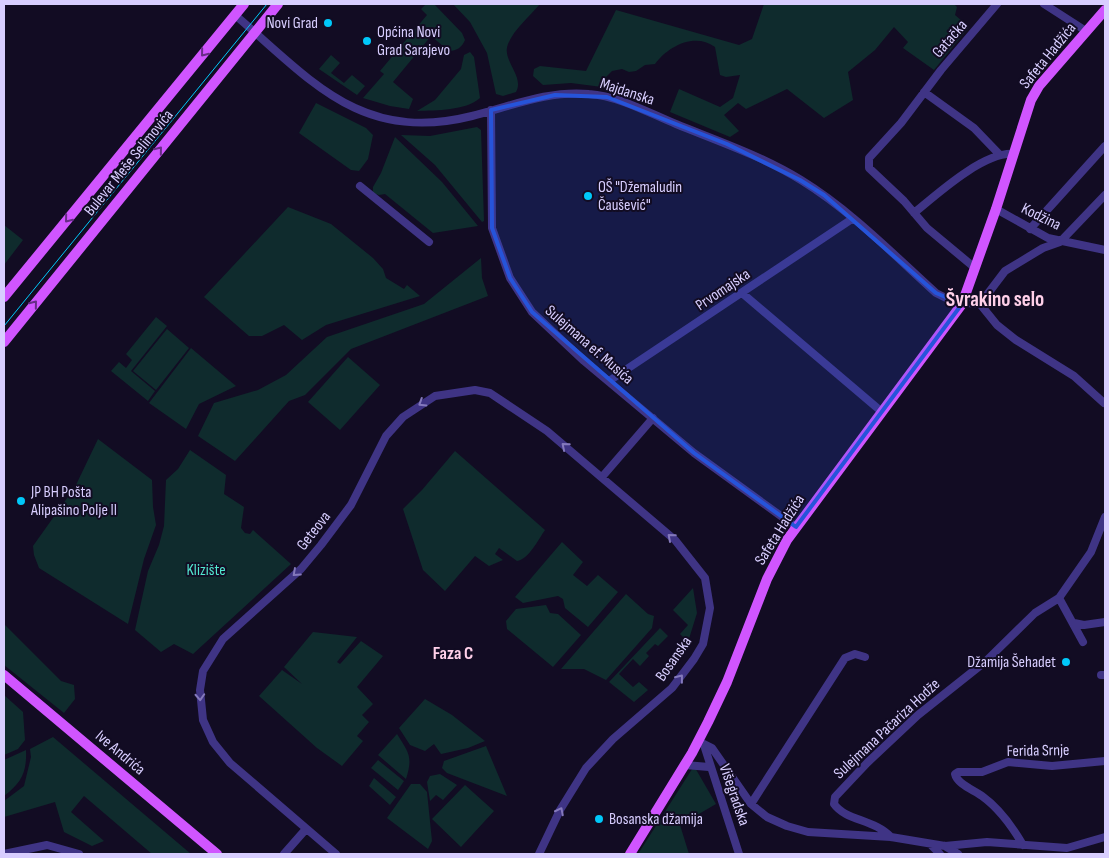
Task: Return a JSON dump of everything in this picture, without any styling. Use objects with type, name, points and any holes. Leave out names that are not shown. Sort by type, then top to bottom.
[{"type":"main road","name":"Bulevar Meše Selimovića","points":[[4,297],[244,4]]},
{"type":"main road","name":"Bulevar Meše Selimovića","points":[[4,342],[278,4]]},
{"type":"main road","name":"Safeta Hadžića","points":[[630,854],[685,765],[701,743],[727,682],[766,579],[796,527],[962,304],[996,210],[1031,100],[1039,86],[1105,10]]},
{"type":"main road","name":"Ive Andrića","points":[[4,675],[217,854]]},
{"type":"street","name":"Gatačka","points":[[914,213],[869,168],[867,163],[869,158],[901,123],[924,92],[997,4]]},
{"type":"street","points":[[1044,4],[1086,31]]},
{"type":"street","name":"Majdanska","points":[[234,15],[326,92],[350,106],[376,117],[396,122],[421,123],[471,116],[554,95],[591,94],[607,97],[727,144],[782,169],[824,195],[936,293],[949,301],[962,304]]},
{"type":"street","points":[[924,92],[974,128],[999,154]]},
{"type":"street","name":"Sulejmana ef. Musića","points":[[491,110],[492,228],[510,278],[519,295],[538,319],[608,381],[694,453],[796,527]]},
{"type":"street","points":[[1030,228],[1105,146]]},
{"type":"street","points":[[975,268],[927,228],[914,213],[958,179],[999,154],[1014,154]]},
{"type":"street","points":[[360,186],[429,242]]},
{"type":"street","points":[[980,304],[1005,271],[1044,248],[1060,242],[1105,195]]},
{"type":"street","name":"Kodžina","points":[[996,210],[1048,238],[1105,250]]},
{"type":"street","name":"Prvomajska","points":[[608,381],[852,219]]},
{"type":"street","points":[[742,293],[882,412]]},
{"type":"street","points":[[962,304],[980,304]]},
{"type":"street","points":[[980,304],[997,325],[1016,340],[1074,376],[1104,403]]},
{"type":"street","name":"Geteova","points":[[306,829],[230,763],[206,731],[200,690],[203,671],[223,639],[301,569],[352,506],[386,436],[403,417],[436,396],[475,390],[490,392],[547,431],[602,477]]},
{"type":"street","points":[[602,477],[653,418]]},
{"type":"street","name":"Bosanska","points":[[538,854],[573,787],[586,768],[613,739],[672,688],[703,644],[710,608],[705,578],[675,540],[602,477]]},
{"type":"street","points":[[1083,642],[1059,598],[1090,552],[1105,518]]},
{"type":"street","name":"Sulejmana Pačariza Hodže","points":[[890,837],[881,827],[839,810],[834,804],[835,797],[867,763],[918,715],[986,661],[1035,613],[1059,598]]},
{"type":"street","points":[[1074,623],[1084,625],[1105,622]]},
{"type":"street","points":[[751,804],[844,658],[855,654],[865,657]]},
{"type":"street","points":[[701,743],[712,748],[751,804],[767,817],[786,826],[808,832],[890,837],[945,846],[987,842],[1067,848],[1105,836]]},
{"type":"street","name":"Višegradska","points":[[701,743],[739,854]]},
{"type":"street","name":"Ferida Srnje","points":[[1023,845],[1004,816],[983,797],[961,783],[955,774],[958,772],[982,772],[1008,762],[1052,766],[1105,761]]},
{"type":"street","points":[[685,765],[709,767]]},
{"type":"street","points":[[284,854],[306,829],[336,854]]},
{"type":"street","points":[[930,844],[940,854]]},
{"type":"street","points":[[4,854],[47,845],[79,854]]},
{"type":"street","points":[[945,846],[958,854]]},
{"type":"highlighted area","points":[[555,95],[607,97],[727,144],[800,180],[824,195],[936,293],[962,304],[796,527],[694,453],[532,312],[510,278],[492,228],[491,110]]},
{"type":"green space","points":[[426,4],[434,4],[462,33],[465,40],[462,45],[457,49],[449,51],[431,36],[393,82],[413,99],[409,109],[390,106],[363,98],[384,74],[380,71],[427,15],[421,9]]},
{"type":"green space","points":[[453,4],[540,4],[518,28],[508,44],[508,56],[518,80],[516,92],[503,96],[496,94],[487,53],[470,22]]},
{"type":"green space","points":[[764,4],[954,4],[957,7],[955,15],[969,27],[934,70],[903,48],[908,42],[894,27],[875,50],[848,72],[853,100],[824,118],[787,89],[746,109],[738,103],[724,115],[739,131],[730,137],[670,112],[679,89],[720,107],[733,98],[740,75],[726,77],[720,75],[715,47],[707,43],[691,41],[682,43],[660,57],[655,64],[645,65],[636,71],[629,72],[622,69],[612,71],[604,79],[602,87],[571,83],[543,85],[533,76],[534,69],[540,66],[586,71],[616,10],[739,45],[752,39]]},
{"type":"green space","points":[[470,52],[474,57],[480,98],[459,108],[417,111],[435,100],[461,69],[464,55]]},
{"type":"green space","points":[[331,55],[340,63],[331,73],[344,83],[352,75],[365,86],[357,95],[319,69]]},
{"type":"green space","points":[[316,103],[366,128],[373,135],[368,159],[359,171],[351,170],[299,133]]},
{"type":"green space","points":[[477,127],[481,130],[484,221],[482,222],[435,165],[401,135],[430,136]]},
{"type":"green space","points":[[395,137],[442,182],[478,226],[433,233],[385,194],[373,193],[373,187],[381,173]]},
{"type":"green space","points":[[288,207],[331,224],[373,258],[383,269],[386,278],[404,289],[407,285],[420,296],[326,325],[302,340],[284,325],[262,336],[249,336],[204,297]]},
{"type":"green space","points":[[4,225],[23,240],[4,265]]},
{"type":"green space","points":[[481,258],[482,278],[488,296],[351,349],[305,395],[289,401],[235,461],[198,436],[214,403],[258,390],[286,375],[327,337],[424,304]]},
{"type":"green space","points":[[156,317],[167,326],[131,371],[155,391],[148,401],[111,371],[119,362],[126,368],[132,360],[126,354]]},
{"type":"green space","points":[[167,329],[189,348],[156,390],[133,371]]},
{"type":"green space","points":[[191,348],[236,386],[199,404],[186,429],[149,403]]},
{"type":"green space","points":[[348,357],[380,385],[340,430],[308,402]]},
{"type":"green space","points":[[98,439],[152,480],[156,525],[144,559],[128,624],[39,568],[34,555],[33,546],[75,487]]},
{"type":"green space","name":"Klizište","points":[[190,450],[226,475],[224,494],[244,507],[241,528],[245,533],[250,534],[253,530],[291,564],[193,654],[174,644],[161,652],[135,630],[148,571],[159,545],[164,526],[166,480],[178,469]]},
{"type":"green space","points":[[455,451],[545,530],[533,548],[521,560],[517,561],[499,548],[495,554],[503,560],[489,566],[475,556],[445,591],[423,570],[403,509]]},
{"type":"green space","points":[[562,542],[583,562],[573,575],[587,586],[598,575],[618,592],[588,627],[565,608],[563,599],[558,596],[523,603],[515,597]]},
{"type":"green space","points":[[693,588],[697,613],[688,642],[680,634],[688,625],[673,610]]},
{"type":"green space","points":[[626,594],[648,614],[654,616],[652,628],[606,680],[584,669],[561,669]]},
{"type":"green space","points":[[546,605],[550,613],[558,614],[581,635],[553,667],[507,629],[506,621],[516,609]]},
{"type":"green space","points":[[4,624],[61,681],[74,685],[75,699],[64,713],[4,665]]},
{"type":"green space","points":[[660,628],[668,636],[658,646],[655,644],[646,653],[649,656],[640,666],[633,659],[619,674],[633,687],[639,682],[648,690],[634,702],[609,682]]},
{"type":"green space","points":[[313,632],[357,637],[337,662],[340,664],[361,641],[383,656],[357,687],[373,704],[362,715],[369,722],[357,736],[363,741],[342,766],[317,748],[259,696],[282,670],[302,684],[284,667]]},
{"type":"green space","points":[[4,695],[23,712],[25,740],[18,749],[4,755]]},
{"type":"green space","points":[[425,699],[452,715],[485,741],[468,748],[441,754],[434,744],[425,751],[410,745],[399,728]]},
{"type":"green space","points":[[397,734],[409,755],[406,779],[378,755]]},
{"type":"green space","points":[[53,737],[191,854],[152,854],[84,796],[71,812],[104,841],[92,846],[64,832],[55,802],[4,817],[4,801],[24,786],[31,757],[30,749]]},
{"type":"green space","points":[[486,746],[507,796],[447,773],[442,768],[444,761]]},
{"type":"green space","points":[[26,750],[22,777],[15,787],[4,796],[4,760]]},
{"type":"green space","points":[[378,760],[404,781],[398,790],[371,768]]},
{"type":"green space","points":[[694,766],[716,804],[680,825],[689,854],[638,854]]},
{"type":"green space","points":[[440,774],[457,785],[443,800],[436,795],[430,801],[427,782],[430,776]]},
{"type":"green space","points":[[374,778],[396,797],[390,805],[369,786]]},
{"type":"green space","points":[[411,784],[420,784],[427,792],[432,841],[428,849],[387,818]]},
{"type":"green space","points":[[465,785],[494,811],[461,847],[432,819]]},
{"type":"tram line","points":[[4,326],[267,4]]},
{"type":"place","name":"Novi Grad","points":[[328,23]]},
{"type":"place","name":"Općina Novi Grad Sarajevo","points":[[367,41]]},
{"type":"place","name":"OŠ \"Džemaludin Čaušević\"","points":[[588,196]]},
{"type":"place","name":"JP BH Pošta Alipašino Polje II","points":[[21,501]]},
{"type":"place","name":"Džamija Šehadet","points":[[1066,662]]},
{"type":"place","name":"Bosanska džamija","points":[[599,819]]},
{"type":"district","name":"Švrakino selo","points":[[995,299]]},
{"type":"district","name":"Faza C","points":[[453,653]]}]
